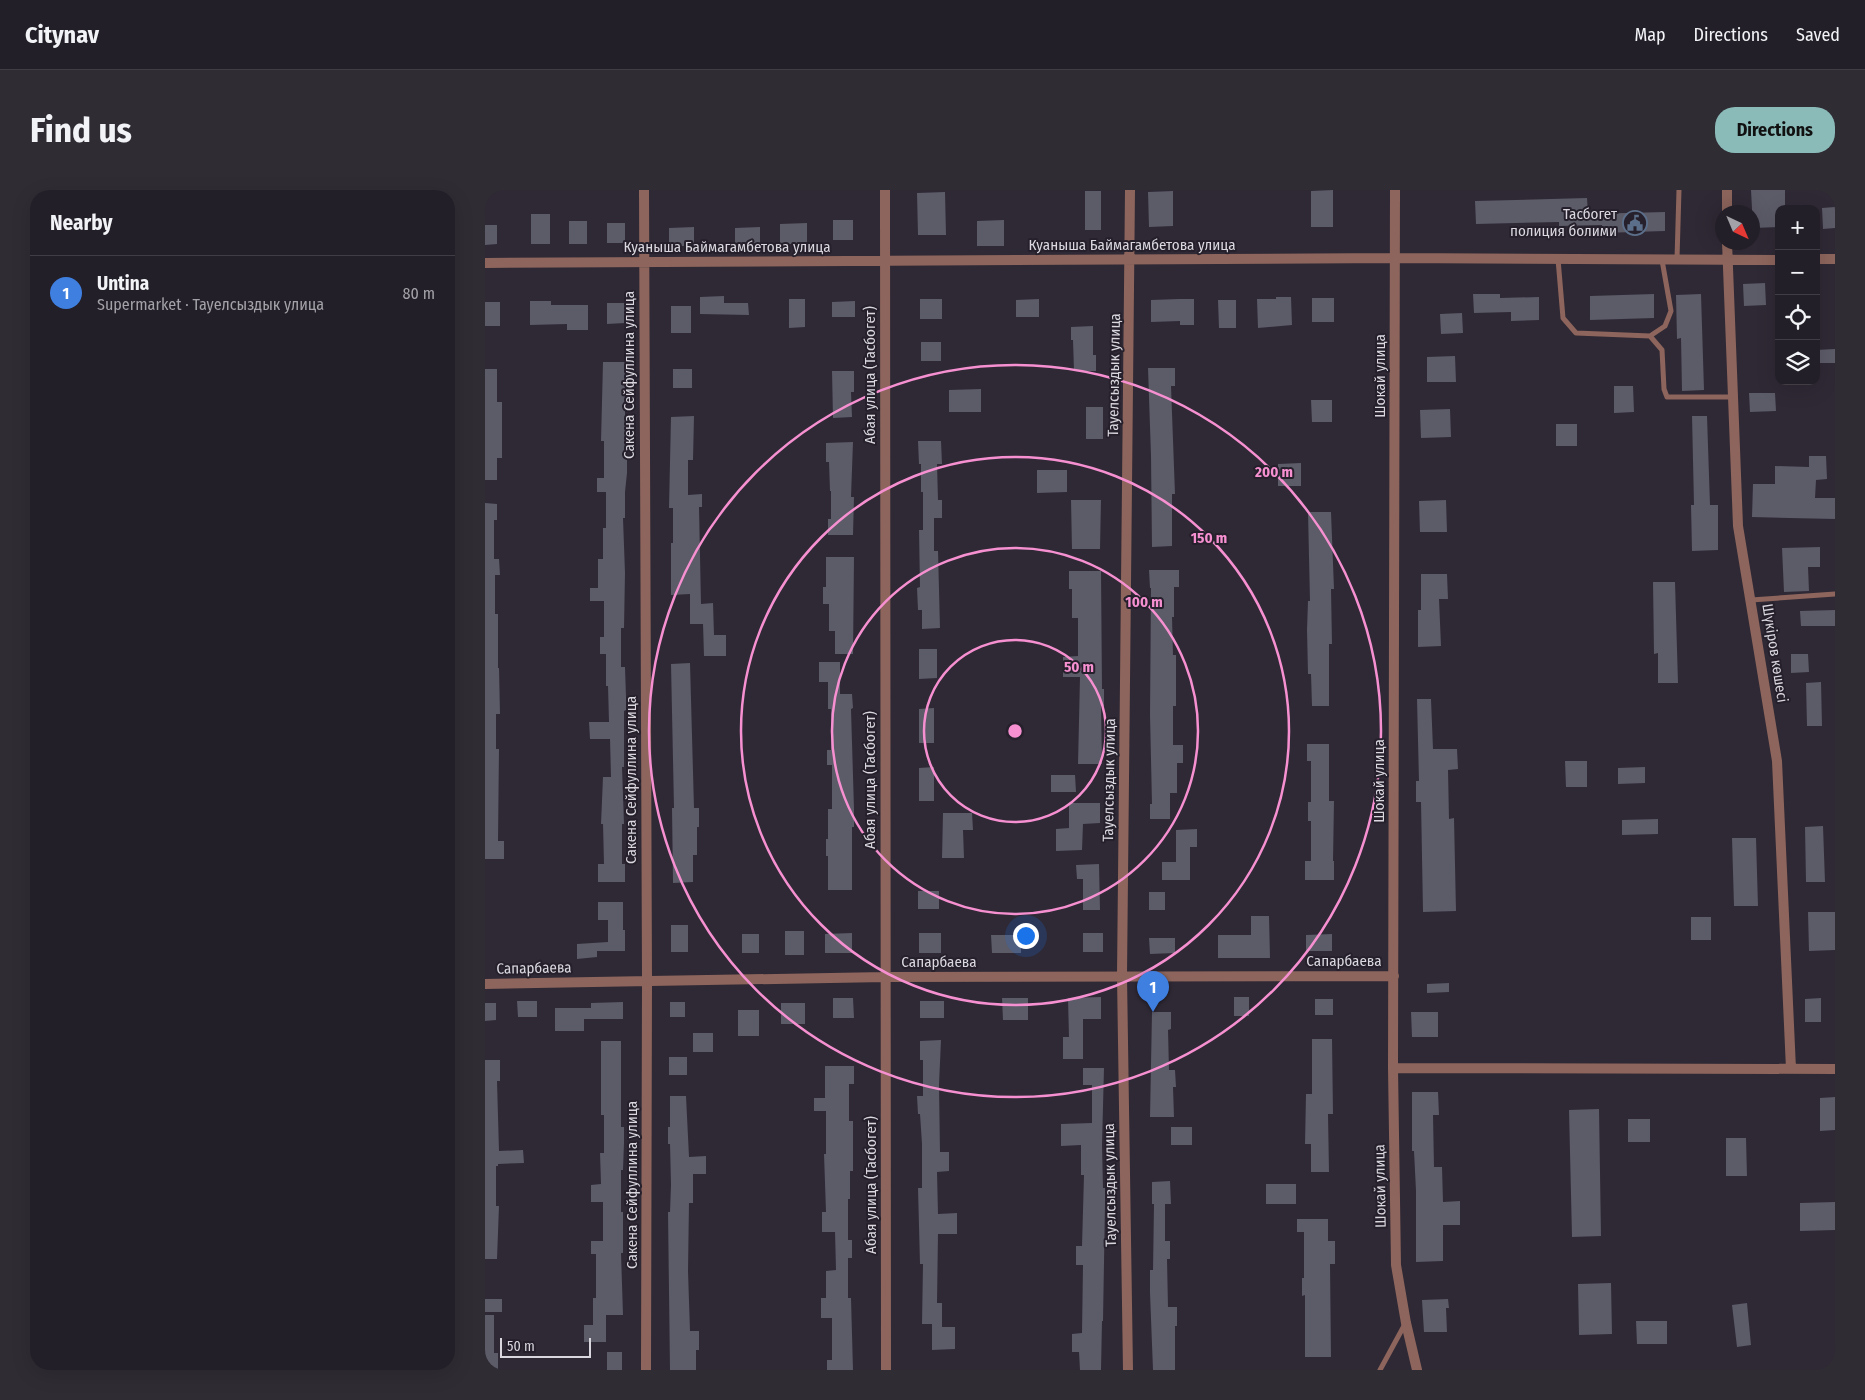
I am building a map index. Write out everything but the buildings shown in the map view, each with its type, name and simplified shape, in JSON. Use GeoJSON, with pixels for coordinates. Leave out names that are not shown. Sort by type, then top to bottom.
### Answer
{"type":"FeatureCollection","features":[{"type":"Feature","properties":{"kind":"street","name":"Сакена Сейфуллина улица"},"geometry":{"type":"LineString","coordinates":[[644,190],[647,981],[646,1370]]}},
{"type":"Feature","properties":{"kind":"street","name":"Абая улица (Тасбогет)"},"geometry":{"type":"LineString","coordinates":[[885,190],[886,1370]]}},
{"type":"Feature","properties":{"kind":"street","name":"Тауелсыздык улица"},"geometry":{"type":"LineString","coordinates":[[1128,1370],[1122,976],[1130,190]]}},
{"type":"Feature","properties":{"kind":"street","name":"Шокай улица"},"geometry":{"type":"LineString","coordinates":[[1395,190],[1393,1068],[1396,1265],[1406,1323],[1417,1370]]}},
{"type":"Feature","properties":{"kind":"street"},"geometry":{"type":"LineString","coordinates":[[1727,190],[1727,205]]}},
{"type":"Feature","properties":{"kind":"street","name":"Шүкіров көшесі"},"geometry":{"type":"LineString","coordinates":[[1727,250],[1739,526],[1777,761],[1791,1069]]}},
{"type":"Feature","properties":{"kind":"street","name":"Куаныша Баймагамбетова улица"},"geometry":{"type":"LineString","coordinates":[[485,263],[1395,258],[1775,260]]}},
{"type":"Feature","properties":{"kind":"street"},"geometry":{"type":"LineString","coordinates":[[1820,259],[1835,259]]}},
{"type":"Feature","properties":{"kind":"street","name":"Сапарбаева"},"geometry":{"type":"LineString","coordinates":[[485,984],[885,978],[1394,976]]}},
{"type":"Feature","properties":{"kind":"street"},"geometry":{"type":"LineString","coordinates":[[1393,1068],[1835,1069]]}},
{"type":"Feature","properties":{"kind":"lane"},"geometry":{"type":"LineString","coordinates":[[1677,260],[1679,190]]}},
{"type":"Feature","properties":{"kind":"lane"},"geometry":{"type":"LineString","coordinates":[[1558,259],[1563,318],[1576,334],[1650,336],[1665,326],[1671,311],[1662,260]]}},
{"type":"Feature","properties":{"kind":"lane"},"geometry":{"type":"LineString","coordinates":[[1650,336],[1662,350],[1663,389],[1667,397],[1733,397]]}},
{"type":"Feature","properties":{"kind":"lane"},"geometry":{"type":"LineString","coordinates":[[1751,600],[1835,594]]}},
{"type":"Feature","properties":{"kind":"lane"},"geometry":{"type":"LineString","coordinates":[[1380,1370],[1406,1323]]}},
{"type":"Feature","properties":{"kind":"place","name":"Тасбогет полиция болими"},"geometry":{"type":"Point","coordinates":[1635,223]}},
{"type":"Feature","properties":{"kind":"place","name":"Untina"},"geometry":{"type":"Point","coordinates":[1153,1012]}}]}
